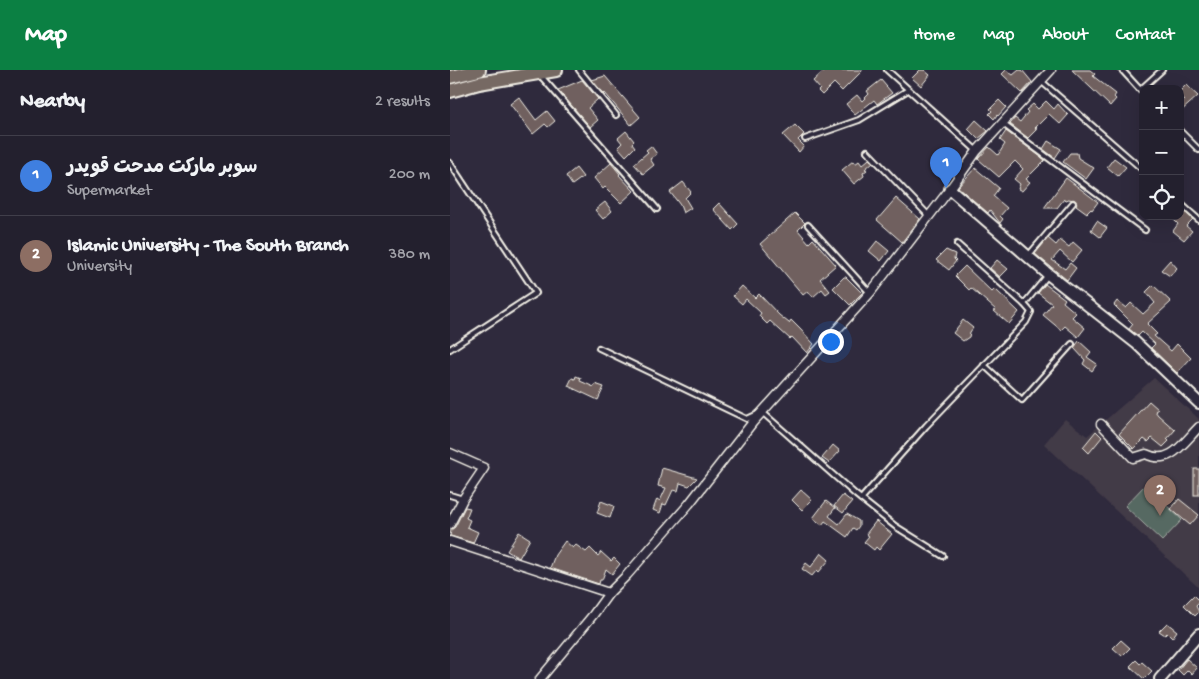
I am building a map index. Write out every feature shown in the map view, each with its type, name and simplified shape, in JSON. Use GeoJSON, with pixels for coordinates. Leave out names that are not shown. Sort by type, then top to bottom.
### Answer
{"type":"FeatureCollection","features":[{"type":"Feature","properties":{"kind":"highway"},"geometry":{"type":"LineString","coordinates":[[450,77],[464,71],[478,70]]}},
{"type":"Feature","properties":{"kind":"highway"},"geometry":{"type":"LineString","coordinates":[[450,91],[479,83],[556,70]]}},
{"type":"Feature","properties":{"kind":"street"},"geometry":{"type":"LineString","coordinates":[[540,679],[594,615],[609,593],[689,504],[762,412],[800,373],[870,293],[977,152],[1052,70]]}},
{"type":"Feature","properties":{"kind":"street"},"geometry":{"type":"LineString","coordinates":[[950,189],[1048,274],[1136,343],[1199,402]]}},
{"type":"Feature","properties":{"kind":"street"},"geometry":{"type":"LineString","coordinates":[[1101,424],[1133,458],[1146,454],[1156,459],[1170,456],[1199,428]]}},
{"type":"Feature","properties":{"kind":"street"},"geometry":{"type":"LineString","coordinates":[[450,454],[484,468],[450,524]]}},
{"type":"Feature","properties":{"kind":"street"},"geometry":{"type":"LineString","coordinates":[[450,541],[609,593]]}},
{"type":"Feature","properties":{"kind":"street"},"geometry":{"type":"LineString","coordinates":[[1160,679],[1199,634]]}},
{"type":"Feature","properties":{"kind":"lane"},"geometry":{"type":"LineString","coordinates":[[579,70],[616,115]]}},
{"type":"Feature","properties":{"kind":"lane"},"geometry":{"type":"LineString","coordinates":[[887,70],[977,152]]}},
{"type":"Feature","properties":{"kind":"lane"},"geometry":{"type":"LineString","coordinates":[[1122,70],[1139,90]]}},
{"type":"Feature","properties":{"kind":"lane"},"geometry":{"type":"LineString","coordinates":[[1148,85],[1162,70]]}},
{"type":"Feature","properties":{"kind":"lane"},"geometry":{"type":"LineString","coordinates":[[538,74],[657,209]]}},
{"type":"Feature","properties":{"kind":"lane"},"geometry":{"type":"LineString","coordinates":[[1042,81],[1139,166]]}},
{"type":"Feature","properties":{"kind":"lane"},"geometry":{"type":"LineString","coordinates":[[805,139],[859,120],[908,90]]}},
{"type":"Feature","properties":{"kind":"lane"},"geometry":{"type":"LineString","coordinates":[[1003,124],[1145,230]]}},
{"type":"Feature","properties":{"kind":"lane"},"geometry":{"type":"LineString","coordinates":[[1184,135],[1199,150]]}},
{"type":"Feature","properties":{"kind":"lane"},"geometry":{"type":"LineString","coordinates":[[867,151],[929,216]]}},
{"type":"Feature","properties":{"kind":"lane"},"geometry":{"type":"LineString","coordinates":[[450,164],[536,293],[450,349]]}},
{"type":"Feature","properties":{"kind":"lane"},"geometry":{"type":"LineString","coordinates":[[1028,256],[1073,203]]}},
{"type":"Feature","properties":{"kind":"lane"},"geometry":{"type":"LineString","coordinates":[[1184,207],[1199,220]]}},
{"type":"Feature","properties":{"kind":"lane"},"geometry":{"type":"LineString","coordinates":[[808,225],[870,293]]}},
{"type":"Feature","properties":{"kind":"lane"},"geometry":{"type":"LineString","coordinates":[[861,499],[926,426],[1026,322],[1031,312],[957,244]]}},
{"type":"Feature","properties":{"kind":"lane"},"geometry":{"type":"LineString","coordinates":[[1024,304],[1048,274]]}},
{"type":"Feature","properties":{"kind":"lane"},"geometry":{"type":"LineString","coordinates":[[984,365],[1022,400],[1072,344]]}},
{"type":"Feature","properties":{"kind":"lane"},"geometry":{"type":"LineString","coordinates":[[599,348],[747,419],[762,412],[861,499],[895,526],[943,556]]}},
{"type":"Feature","properties":{"kind":"lane"},"geometry":{"type":"LineString","coordinates":[[450,495],[463,500]]}},
{"type":"Feature","properties":{"kind":"shaded area"},"geometry":{"type":"Polygon","coordinates":[[[1154,378],[1199,419],[1199,588],[1044,444],[1065,419],[1087,436],[1154,378]]]}},
{"type":"Feature","properties":{"kind":"green space"},"geometry":{"type":"Polygon","coordinates":[[[1145,485],[1182,520],[1162,541],[1125,506],[1145,485]]]}},
{"type":"Feature","properties":{"kind":"building"},"geometry":{"type":"Polygon","coordinates":[[[825,70],[863,70],[842,91],[834,83],[822,95],[818,91],[820,89],[813,81],[825,70]]]}},
{"type":"Feature","properties":{"kind":"building"},"geometry":{"type":"Polygon","coordinates":[[[920,70],[924,70],[930,75],[921,86],[912,78],[920,70]]]}},
{"type":"Feature","properties":{"kind":"building"},"geometry":{"type":"Polygon","coordinates":[[[1006,70],[1013,75],[1022,70],[1032,82],[1022,93],[1002,74],[1006,70]]]}},
{"type":"Feature","properties":{"kind":"building"},"geometry":{"type":"Polygon","coordinates":[[[1072,70],[1090,70],[1095,74],[1093,76],[1116,94],[1114,97],[1116,99],[1110,106],[1072,70]]]}},
{"type":"Feature","properties":{"kind":"building"},"geometry":{"type":"Polygon","coordinates":[[[605,76],[640,117],[631,125],[592,80],[605,76]]]}},
{"type":"Feature","properties":{"kind":"building"},"geometry":{"type":"Polygon","coordinates":[[[582,80],[598,99],[588,108],[598,120],[590,127],[558,90],[582,80]]]}},
{"type":"Feature","properties":{"kind":"building"},"geometry":{"type":"Polygon","coordinates":[[[881,80],[892,93],[877,104],[874,100],[855,115],[846,104],[857,95],[862,101],[869,94],[867,91],[881,80]]]}},
{"type":"Feature","properties":{"kind":"building"},"geometry":{"type":"Polygon","coordinates":[[[1186,85],[1198,96],[1184,108],[1184,100],[1184,87],[1186,85]]]}},
{"type":"Feature","properties":{"kind":"building"},"geometry":{"type":"Polygon","coordinates":[[[519,97],[536,120],[547,111],[555,121],[548,127],[545,124],[533,134],[510,104],[519,97]]]}},
{"type":"Feature","properties":{"kind":"building"},"geometry":{"type":"Polygon","coordinates":[[[999,100],[1006,107],[994,119],[989,114],[992,111],[990,109],[999,100]]]}},
{"type":"Feature","properties":{"kind":"building"},"geometry":{"type":"Polygon","coordinates":[[[1046,101],[1054,109],[1058,104],[1068,115],[1060,124],[1049,114],[1028,138],[1010,124],[1015,118],[1020,122],[1028,112],[1026,110],[1033,104],[1038,109],[1046,101]]]}},
{"type":"Feature","properties":{"kind":"building"},"geometry":{"type":"Polygon","coordinates":[[[976,120],[988,131],[978,139],[968,129],[976,120]]]}},
{"type":"Feature","properties":{"kind":"building"},"geometry":{"type":"Polygon","coordinates":[[[795,125],[804,134],[798,140],[804,146],[799,152],[783,135],[795,125]]]}},
{"type":"Feature","properties":{"kind":"building"},"geometry":{"type":"Polygon","coordinates":[[[626,131],[634,141],[632,143],[635,147],[626,156],[618,147],[622,143],[618,138],[626,131]]]}},
{"type":"Feature","properties":{"kind":"building"},"geometry":{"type":"Polygon","coordinates":[[[1006,131],[1045,160],[1026,179],[1030,182],[1022,191],[1018,189],[1020,184],[1014,179],[1023,169],[1015,161],[999,177],[978,159],[989,147],[998,155],[1005,144],[1000,140],[1006,131]]]}},
{"type":"Feature","properties":{"kind":"building"},"geometry":{"type":"Polygon","coordinates":[[[1048,141],[1061,149],[1055,158],[1043,149],[1048,141]]]}},
{"type":"Feature","properties":{"kind":"building"},"geometry":{"type":"Polygon","coordinates":[[[651,146],[657,154],[650,159],[654,165],[643,174],[634,164],[648,152],[646,150],[651,146]]]}},
{"type":"Feature","properties":{"kind":"building"},"geometry":{"type":"Polygon","coordinates":[[[1070,153],[1077,153],[1078,158],[1094,168],[1086,179],[1063,162],[1070,153]]]}},
{"type":"Feature","properties":{"kind":"building"},"geometry":{"type":"Polygon","coordinates":[[[1114,158],[1126,167],[1118,176],[1107,167],[1114,158]]]}},
{"type":"Feature","properties":{"kind":"building"},"geometry":{"type":"Polygon","coordinates":[[[869,159],[873,162],[865,169],[867,170],[863,173],[864,176],[854,184],[842,170],[853,161],[855,164],[859,161],[862,165],[869,159]]]}},
{"type":"Feature","properties":{"kind":"building"},"geometry":{"type":"Polygon","coordinates":[[[611,163],[634,191],[621,203],[605,187],[603,189],[594,178],[611,163]]]}},
{"type":"Feature","properties":{"kind":"building"},"geometry":{"type":"Polygon","coordinates":[[[576,168],[583,177],[572,185],[566,176],[576,168]]]}},
{"type":"Feature","properties":{"kind":"building"},"geometry":{"type":"Polygon","coordinates":[[[975,168],[999,188],[993,196],[1007,208],[1000,216],[1003,219],[1000,223],[990,210],[988,213],[958,187],[975,168]]]}},
{"type":"Feature","properties":{"kind":"building"},"geometry":{"type":"Polygon","coordinates":[[[1066,178],[1098,202],[1092,210],[1087,213],[1076,205],[1075,200],[1068,199],[1064,199],[1057,208],[1044,208],[1066,178]]]}},
{"type":"Feature","properties":{"kind":"building"},"geometry":{"type":"Polygon","coordinates":[[[683,182],[691,192],[685,198],[691,208],[683,213],[680,205],[670,192],[683,182]]]}},
{"type":"Feature","properties":{"kind":"building"},"geometry":{"type":"Polygon","coordinates":[[[896,198],[920,219],[902,242],[877,220],[896,198]]]}},
{"type":"Feature","properties":{"kind":"building"},"geometry":{"type":"Polygon","coordinates":[[[605,202],[612,211],[603,219],[595,210],[605,202]]]}},
{"type":"Feature","properties":{"kind":"building"},"geometry":{"type":"Polygon","coordinates":[[[719,203],[738,224],[732,230],[713,209],[719,203]]]}},
{"type":"Feature","properties":{"kind":"building"},"geometry":{"type":"Polygon","coordinates":[[[1184,211],[1193,219],[1186,226],[1192,231],[1184,240],[1173,231],[1178,224],[1174,220],[1184,220],[1184,211]]]}},
{"type":"Feature","properties":{"kind":"building"},"geometry":{"type":"Polygon","coordinates":[[[795,213],[805,223],[798,230],[809,243],[813,239],[836,265],[820,279],[830,291],[826,294],[822,289],[813,297],[808,291],[803,295],[760,244],[795,213]]]}},
{"type":"Feature","properties":{"kind":"building"},"geometry":{"type":"Polygon","coordinates":[[[1097,221],[1107,228],[1100,237],[1091,230],[1097,221]]]}},
{"type":"Feature","properties":{"kind":"building"},"geometry":{"type":"Polygon","coordinates":[[[1048,238],[1056,245],[1060,240],[1069,247],[1073,242],[1082,250],[1072,262],[1060,251],[1052,260],[1065,269],[1070,263],[1076,268],[1067,280],[1035,254],[1048,238]]]}},
{"type":"Feature","properties":{"kind":"building"},"geometry":{"type":"Polygon","coordinates":[[[877,241],[889,251],[881,261],[869,251],[877,241]]]}},
{"type":"Feature","properties":{"kind":"building"},"geometry":{"type":"Polygon","coordinates":[[[946,250],[955,254],[954,259],[956,261],[949,270],[936,260],[946,250]]]}},
{"type":"Feature","properties":{"kind":"building"},"geometry":{"type":"Polygon","coordinates":[[[997,260],[1008,269],[1000,277],[990,268],[997,260]]]}},
{"type":"Feature","properties":{"kind":"building"},"geometry":{"type":"Polygon","coordinates":[[[1170,260],[1177,268],[1170,276],[1161,270],[1170,260]]]}},
{"type":"Feature","properties":{"kind":"building"},"geometry":{"type":"Polygon","coordinates":[[[965,266],[992,292],[995,289],[1019,312],[1009,324],[994,311],[996,310],[971,288],[969,290],[955,276],[965,266]]]}},
{"type":"Feature","properties":{"kind":"building"},"geometry":{"type":"Polygon","coordinates":[[[844,277],[862,293],[850,305],[833,288],[844,277]]]}},
{"type":"Feature","properties":{"kind":"building"},"geometry":{"type":"Polygon","coordinates":[[[1045,284],[1065,299],[1063,302],[1076,313],[1072,317],[1085,328],[1078,337],[1065,326],[1061,330],[1043,315],[1052,304],[1038,293],[1045,284]]]}},
{"type":"Feature","properties":{"kind":"building"},"geometry":{"type":"Polygon","coordinates":[[[1153,285],[1171,302],[1147,324],[1157,334],[1154,336],[1171,351],[1177,344],[1191,358],[1177,373],[1151,348],[1155,344],[1142,332],[1138,336],[1129,329],[1133,324],[1114,305],[1117,301],[1126,308],[1131,303],[1143,314],[1155,303],[1146,292],[1153,285]]]}},
{"type":"Feature","properties":{"kind":"building"},"geometry":{"type":"Polygon","coordinates":[[[742,286],[755,298],[759,294],[779,315],[789,323],[791,320],[800,329],[814,344],[807,353],[792,337],[790,339],[770,321],[767,324],[759,316],[761,313],[746,299],[742,304],[733,296],[742,286]]]}},
{"type":"Feature","properties":{"kind":"building"},"geometry":{"type":"Polygon","coordinates":[[[963,320],[973,328],[969,337],[963,341],[953,333],[963,320]]]}},
{"type":"Feature","properties":{"kind":"building"},"geometry":{"type":"Polygon","coordinates":[[[1079,341],[1091,352],[1087,357],[1097,364],[1092,371],[1083,364],[1085,360],[1074,348],[1079,341]]]}},
{"type":"Feature","properties":{"kind":"building"},"geometry":{"type":"Polygon","coordinates":[[[576,376],[581,378],[580,381],[594,387],[595,384],[604,387],[598,400],[568,386],[572,378],[575,379],[576,376]]]}},
{"type":"Feature","properties":{"kind":"building"},"geometry":{"type":"Polygon","coordinates":[[[1149,401],[1158,409],[1155,411],[1158,415],[1175,430],[1163,447],[1152,438],[1148,442],[1144,439],[1134,449],[1119,434],[1149,401]]]}},
{"type":"Feature","properties":{"kind":"building"},"geometry":{"type":"Polygon","coordinates":[[[1096,431],[1102,437],[1089,453],[1083,447],[1096,431]]]}},
{"type":"Feature","properties":{"kind":"building"},"geometry":{"type":"Polygon","coordinates":[[[833,445],[840,451],[829,463],[822,458],[833,445]]]}},
{"type":"Feature","properties":{"kind":"building"},"geometry":{"type":"Polygon","coordinates":[[[662,468],[697,478],[689,486],[680,483],[678,491],[673,490],[666,505],[663,504],[660,513],[653,510],[657,499],[660,501],[666,488],[658,486],[662,468]]]}},
{"type":"Feature","properties":{"kind":"building"},"geometry":{"type":"Polygon","coordinates":[[[1194,469],[1199,469],[1199,495],[1194,495],[1194,469]]]}},
{"type":"Feature","properties":{"kind":"building"},"geometry":{"type":"Polygon","coordinates":[[[801,490],[812,500],[802,510],[792,500],[801,490]]]}},
{"type":"Feature","properties":{"kind":"building"},"geometry":{"type":"Polygon","coordinates":[[[843,495],[852,502],[843,513],[834,506],[843,495]]]}},
{"type":"Feature","properties":{"kind":"building"},"geometry":{"type":"Polygon","coordinates":[[[1179,499],[1199,515],[1190,525],[1171,509],[1179,499]]]}},
{"type":"Feature","properties":{"kind":"building"},"geometry":{"type":"Polygon","coordinates":[[[601,501],[614,506],[610,518],[597,513],[601,501]]]}},
{"type":"Feature","properties":{"kind":"building"},"geometry":{"type":"Polygon","coordinates":[[[826,501],[835,508],[829,516],[839,524],[847,514],[859,521],[859,526],[856,530],[853,528],[847,537],[825,521],[822,525],[813,518],[826,501]]]}},
{"type":"Feature","properties":{"kind":"building"},"geometry":{"type":"Polygon","coordinates":[[[465,507],[470,508],[466,518],[470,520],[467,527],[478,532],[473,543],[450,536],[451,530],[455,527],[465,507]]]}},
{"type":"Feature","properties":{"kind":"building"},"geometry":{"type":"Polygon","coordinates":[[[876,521],[892,534],[879,550],[876,547],[874,550],[864,542],[869,536],[866,534],[876,521]]]}},
{"type":"Feature","properties":{"kind":"building"},"geometry":{"type":"Polygon","coordinates":[[[519,532],[530,539],[519,558],[507,551],[519,532]]]}},
{"type":"Feature","properties":{"kind":"building"},"geometry":{"type":"Polygon","coordinates":[[[565,541],[573,548],[576,545],[586,552],[590,548],[598,556],[601,552],[611,561],[614,558],[620,564],[612,574],[606,569],[599,584],[550,568],[555,555],[565,541]]]}},
{"type":"Feature","properties":{"kind":"building"},"geometry":{"type":"Polygon","coordinates":[[[821,553],[829,560],[819,572],[817,570],[812,576],[802,569],[806,563],[811,567],[821,553]]]}},
{"type":"Feature","properties":{"kind":"building"},"geometry":{"type":"Polygon","coordinates":[[[1194,595],[1199,600],[1196,606],[1199,612],[1195,616],[1184,605],[1194,595]]]}},
{"type":"Feature","properties":{"kind":"building"},"geometry":{"type":"Polygon","coordinates":[[[1167,623],[1177,631],[1172,638],[1167,633],[1165,635],[1159,631],[1167,623]]]}},
{"type":"Feature","properties":{"kind":"building"},"geometry":{"type":"Polygon","coordinates":[[[1121,640],[1130,648],[1122,656],[1113,648],[1121,640]]]}},
{"type":"Feature","properties":{"kind":"building"},"geometry":{"type":"Polygon","coordinates":[[[1187,659],[1197,668],[1192,674],[1188,670],[1183,675],[1178,670],[1187,659]]]}},
{"type":"Feature","properties":{"kind":"building"},"geometry":{"type":"Polygon","coordinates":[[[1136,660],[1140,664],[1142,662],[1152,671],[1144,679],[1130,666],[1136,660]]]}},
{"type":"Feature","properties":{"kind":"place","name":"سوبر ماركت مدحت قويدر"},"geometry":{"type":"Point","coordinates":[946,188]}},
{"type":"Feature","properties":{"kind":"place","name":"Islamic University - The South Branch"},"geometry":{"type":"Point","coordinates":[1160,516]}}]}
